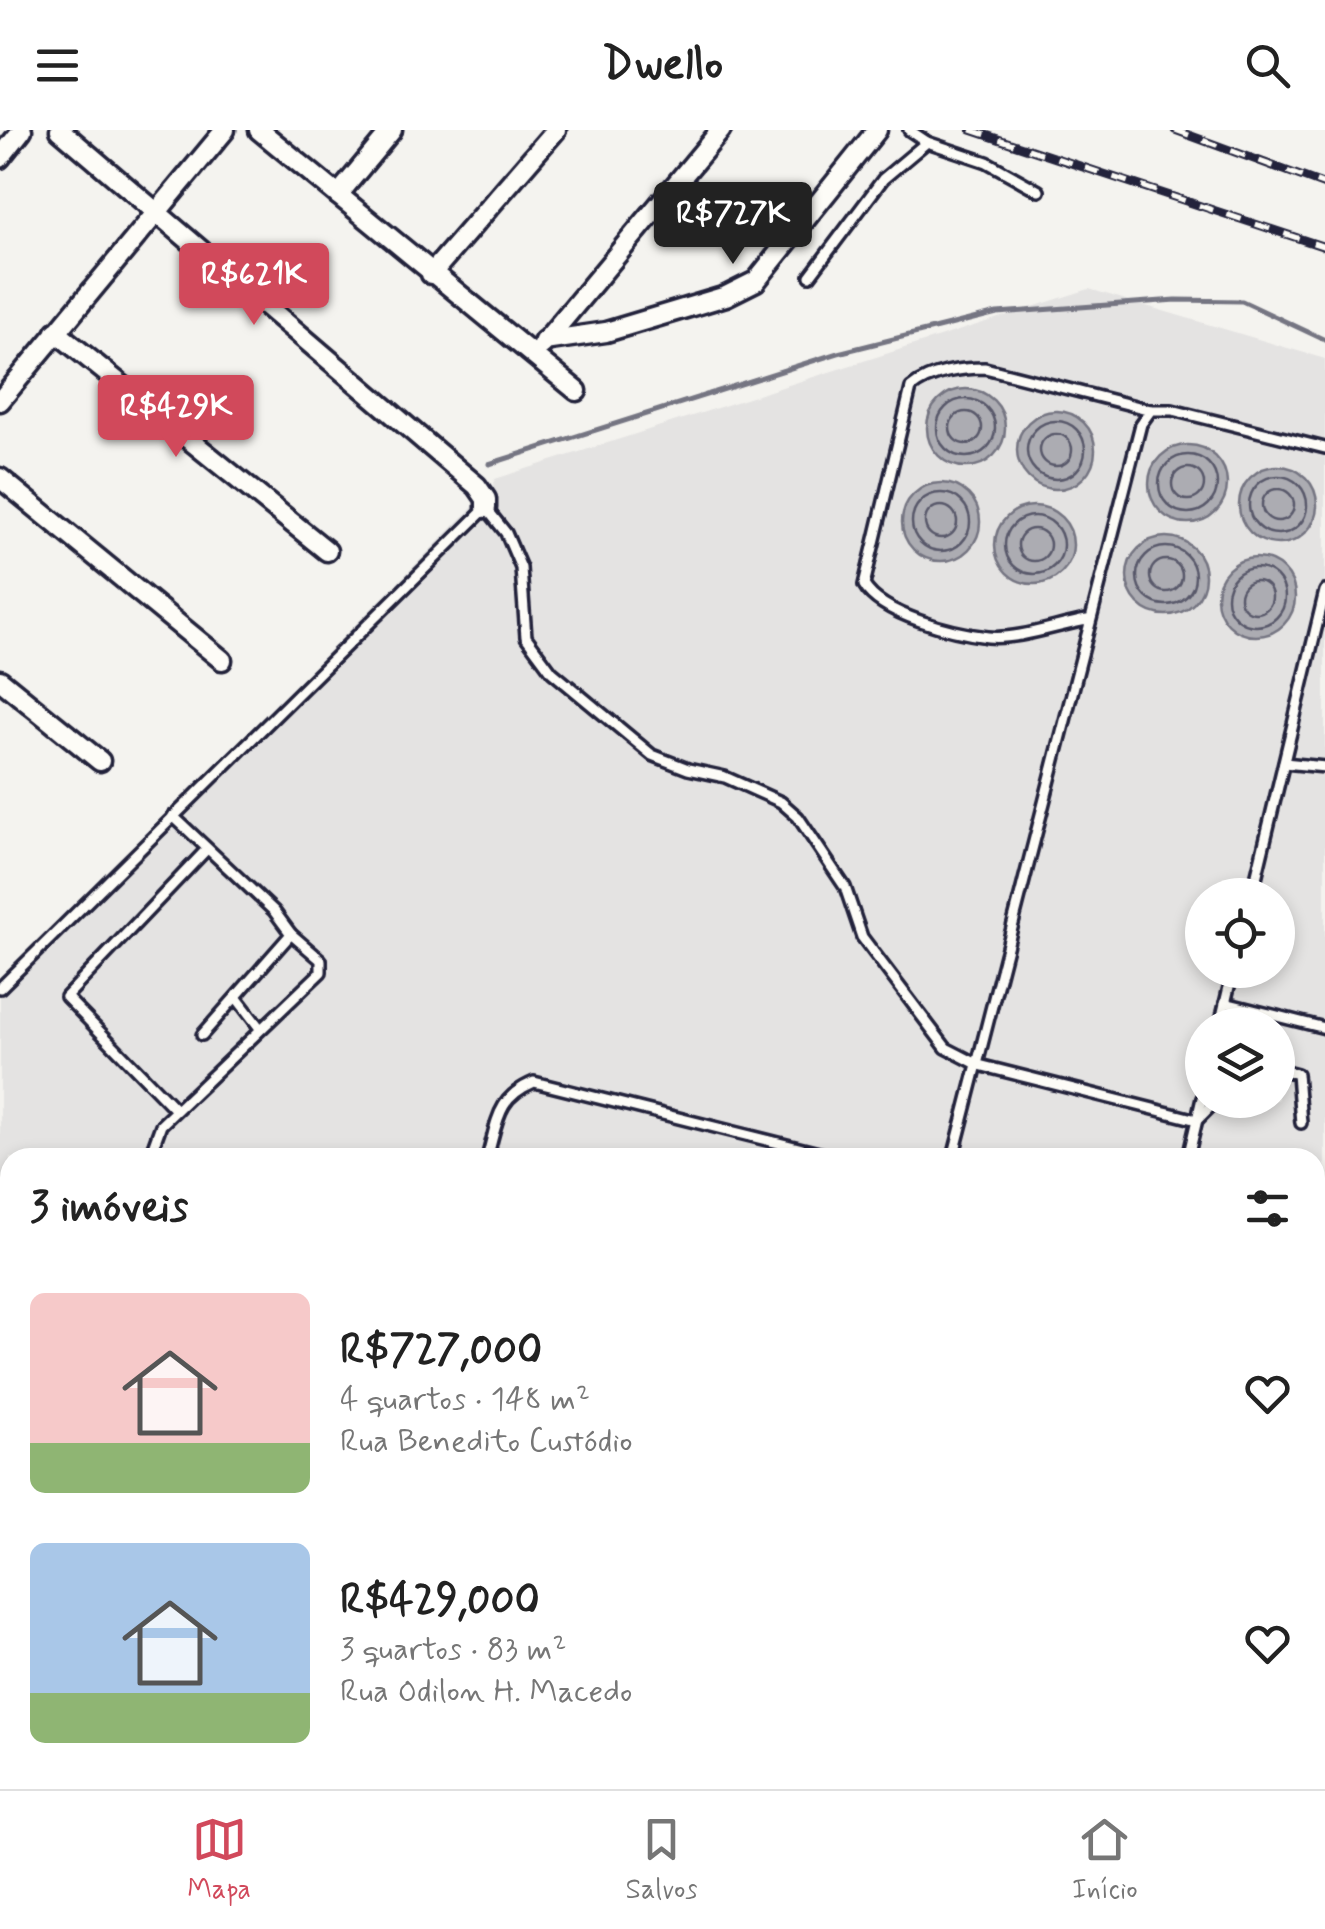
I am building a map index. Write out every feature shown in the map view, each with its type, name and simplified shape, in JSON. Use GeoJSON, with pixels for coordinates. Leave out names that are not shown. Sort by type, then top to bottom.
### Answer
{"type":"FeatureCollection","features":[{"type":"Feature","properties":{"kind":"street"},"geometry":{"type":"LineString","coordinates":[[0,158],[22,130]]}},
{"type":"Feature","properties":{"kind":"street"},"geometry":{"type":"LineString","coordinates":[[60,130],[476,486],[486,499],[486,508]]}},
{"type":"Feature","properties":{"kind":"street"},"geometry":{"type":"LineString","coordinates":[[0,401],[225,130]]}},
{"type":"Feature","properties":{"kind":"street"},"geometry":{"type":"LineString","coordinates":[[259,130],[431,274],[539,349],[578,391]]}},
{"type":"Feature","properties":{"kind":"street"},"geometry":{"type":"LineString","coordinates":[[338,195],[392,130]]}},
{"type":"Feature","properties":{"kind":"street"},"geometry":{"type":"LineString","coordinates":[[431,274],[556,130]]}},
{"type":"Feature","properties":{"kind":"street"},"geometry":{"type":"LineString","coordinates":[[539,349],[721,130]]}},
{"type":"Feature","properties":{"kind":"street"},"geometry":{"type":"LineString","coordinates":[[539,349],[726,296],[756,281],[878,130]]}},
{"type":"Feature","properties":{"kind":"street"},"geometry":{"type":"LineString","coordinates":[[56,332],[327,551]]}},
{"type":"Feature","properties":{"kind":"street"},"geometry":{"type":"LineString","coordinates":[[0,478],[222,660]]}},
{"type":"Feature","properties":{"kind":"street"},"geometry":{"type":"LineString","coordinates":[[0,680],[100,761]]}},
{"type":"Feature","properties":{"kind":"lane"},"geometry":{"type":"LineString","coordinates":[[909,130],[927,142],[987,162],[1038,191]]}},
{"type":"Feature","properties":{"kind":"lane"},"geometry":{"type":"LineString","coordinates":[[810,276],[883,179],[927,142]]}},
{"type":"Feature","properties":{"kind":"lane"},"geometry":{"type":"LineString","coordinates":[[1088,620],[990,637],[888,610],[872,600],[864,585],[911,388],[920,381],[965,368],[985,368],[1325,448]]}},
{"type":"Feature","properties":{"kind":"lane"},"geometry":{"type":"LineString","coordinates":[[956,1148],[1132,451],[1151,410]]}},
{"type":"Feature","properties":{"kind":"lane"},"geometry":{"type":"LineString","coordinates":[[0,988],[486,508],[506,533],[521,568],[526,637],[552,672],[652,755],[725,777],[781,802],[798,817],[844,887],[862,937],[946,1048],[978,1065],[1197,1120],[1190,1148]]}},
{"type":"Feature","properties":{"kind":"lane"},"geometry":{"type":"LineString","coordinates":[[1256,878],[1325,591]]}},
{"type":"Feature","properties":{"kind":"lane"},"geometry":{"type":"LineString","coordinates":[[1284,763],[1325,767]]}},
{"type":"Feature","properties":{"kind":"lane"},"geometry":{"type":"LineString","coordinates":[[153,1148],[161,1125],[258,1028],[321,972],[321,960],[172,816]]}},
{"type":"Feature","properties":{"kind":"lane"},"geometry":{"type":"LineString","coordinates":[[176,1110],[66,997],[207,849]]}},
{"type":"Feature","properties":{"kind":"lane"},"geometry":{"type":"LineString","coordinates":[[202,1035],[292,934]]}},
{"type":"Feature","properties":{"kind":"lane"},"geometry":{"type":"LineString","coordinates":[[1224,1008],[1229,988]]}},
{"type":"Feature","properties":{"kind":"lane"},"geometry":{"type":"LineString","coordinates":[[236,998],[258,1028]]}},
{"type":"Feature","properties":{"kind":"lane"},"geometry":{"type":"LineString","coordinates":[[1225,1003],[1325,1028]]}},
{"type":"Feature","properties":{"kind":"lane"},"geometry":{"type":"LineString","coordinates":[[1295,1073],[1301,1123]]}},
{"type":"Feature","properties":{"kind":"lane"},"geometry":{"type":"LineString","coordinates":[[490,1148],[502,1104],[511,1092],[534,1082],[798,1148]]}},
{"type":"Feature","properties":{"kind":"shaded area"},"geometry":{"type":"Polygon","coordinates":[[[1089,289],[1325,359],[1325,1148],[0,1148],[0,980],[492,488],[495,479],[1089,289]]]}},
{"type":"Feature","properties":{"kind":"water"},"geometry":{"type":"Polygon","coordinates":[[[966,389],[981,392],[993,401],[1002,413],[1002,443],[993,455],[981,464],[966,467],[951,464],[939,455],[930,443],[927,428],[930,413],[939,401],[951,392],[966,389]]]}},
{"type":"Feature","properties":{"kind":"water"},"geometry":{"type":"Polygon","coordinates":[[[1056,411],[1071,414],[1083,423],[1092,435],[1092,465],[1083,477],[1071,486],[1056,489],[1041,486],[1029,477],[1020,465],[1017,450],[1020,435],[1029,423],[1041,414],[1056,411]]]}},
{"type":"Feature","properties":{"kind":"water"},"geometry":{"type":"Polygon","coordinates":[[[1188,445],[1203,448],[1215,457],[1224,469],[1224,499],[1215,511],[1203,520],[1188,523],[1173,520],[1161,511],[1152,499],[1149,484],[1152,469],[1161,457],[1173,448],[1188,445]]]}},
{"type":"Feature","properties":{"kind":"water"},"geometry":{"type":"Polygon","coordinates":[[[1278,466],[1293,469],[1305,478],[1314,490],[1314,520],[1305,532],[1293,541],[1278,544],[1263,541],[1251,532],[1242,520],[1239,505],[1242,490],[1251,478],[1263,469],[1278,466]]]}},
{"type":"Feature","properties":{"kind":"water"},"geometry":{"type":"Polygon","coordinates":[[[941,483],[956,486],[968,495],[977,507],[977,537],[968,549],[956,558],[941,561],[926,558],[914,549],[905,537],[902,522],[905,507],[914,495],[926,486],[941,483]]]}},
{"type":"Feature","properties":{"kind":"water"},"geometry":{"type":"Polygon","coordinates":[[[1034,506],[1049,509],[1061,518],[1070,530],[1070,560],[1061,572],[1049,581],[1034,584],[1019,581],[1007,572],[998,560],[995,545],[998,530],[1007,518],[1019,509],[1034,506]]]}},
{"type":"Feature","properties":{"kind":"water"},"geometry":{"type":"Polygon","coordinates":[[[1166,537],[1181,540],[1193,549],[1202,561],[1202,591],[1193,603],[1181,612],[1166,615],[1151,612],[1139,603],[1130,591],[1127,576],[1130,561],[1139,549],[1151,540],[1166,537]]]}},
{"type":"Feature","properties":{"kind":"water"},"geometry":{"type":"Polygon","coordinates":[[[1256,558],[1271,561],[1283,570],[1292,582],[1292,612],[1283,624],[1271,633],[1256,636],[1241,633],[1229,624],[1220,612],[1217,597],[1220,582],[1229,570],[1241,561],[1256,558]]]}},
{"type":"Feature","properties":{"kind":"waterway"},"geometry":{"type":"LineString","coordinates":[[489,464],[838,353],[997,313],[1176,300],[1242,301],[1325,340]]}},
{"type":"Feature","properties":{"kind":"railway"},"geometry":{"type":"LineString","coordinates":[[971,130],[1325,247]]}},
{"type":"Feature","properties":{"kind":"railway"},"geometry":{"type":"LineString","coordinates":[[1175,130],[1325,185]]}}]}
